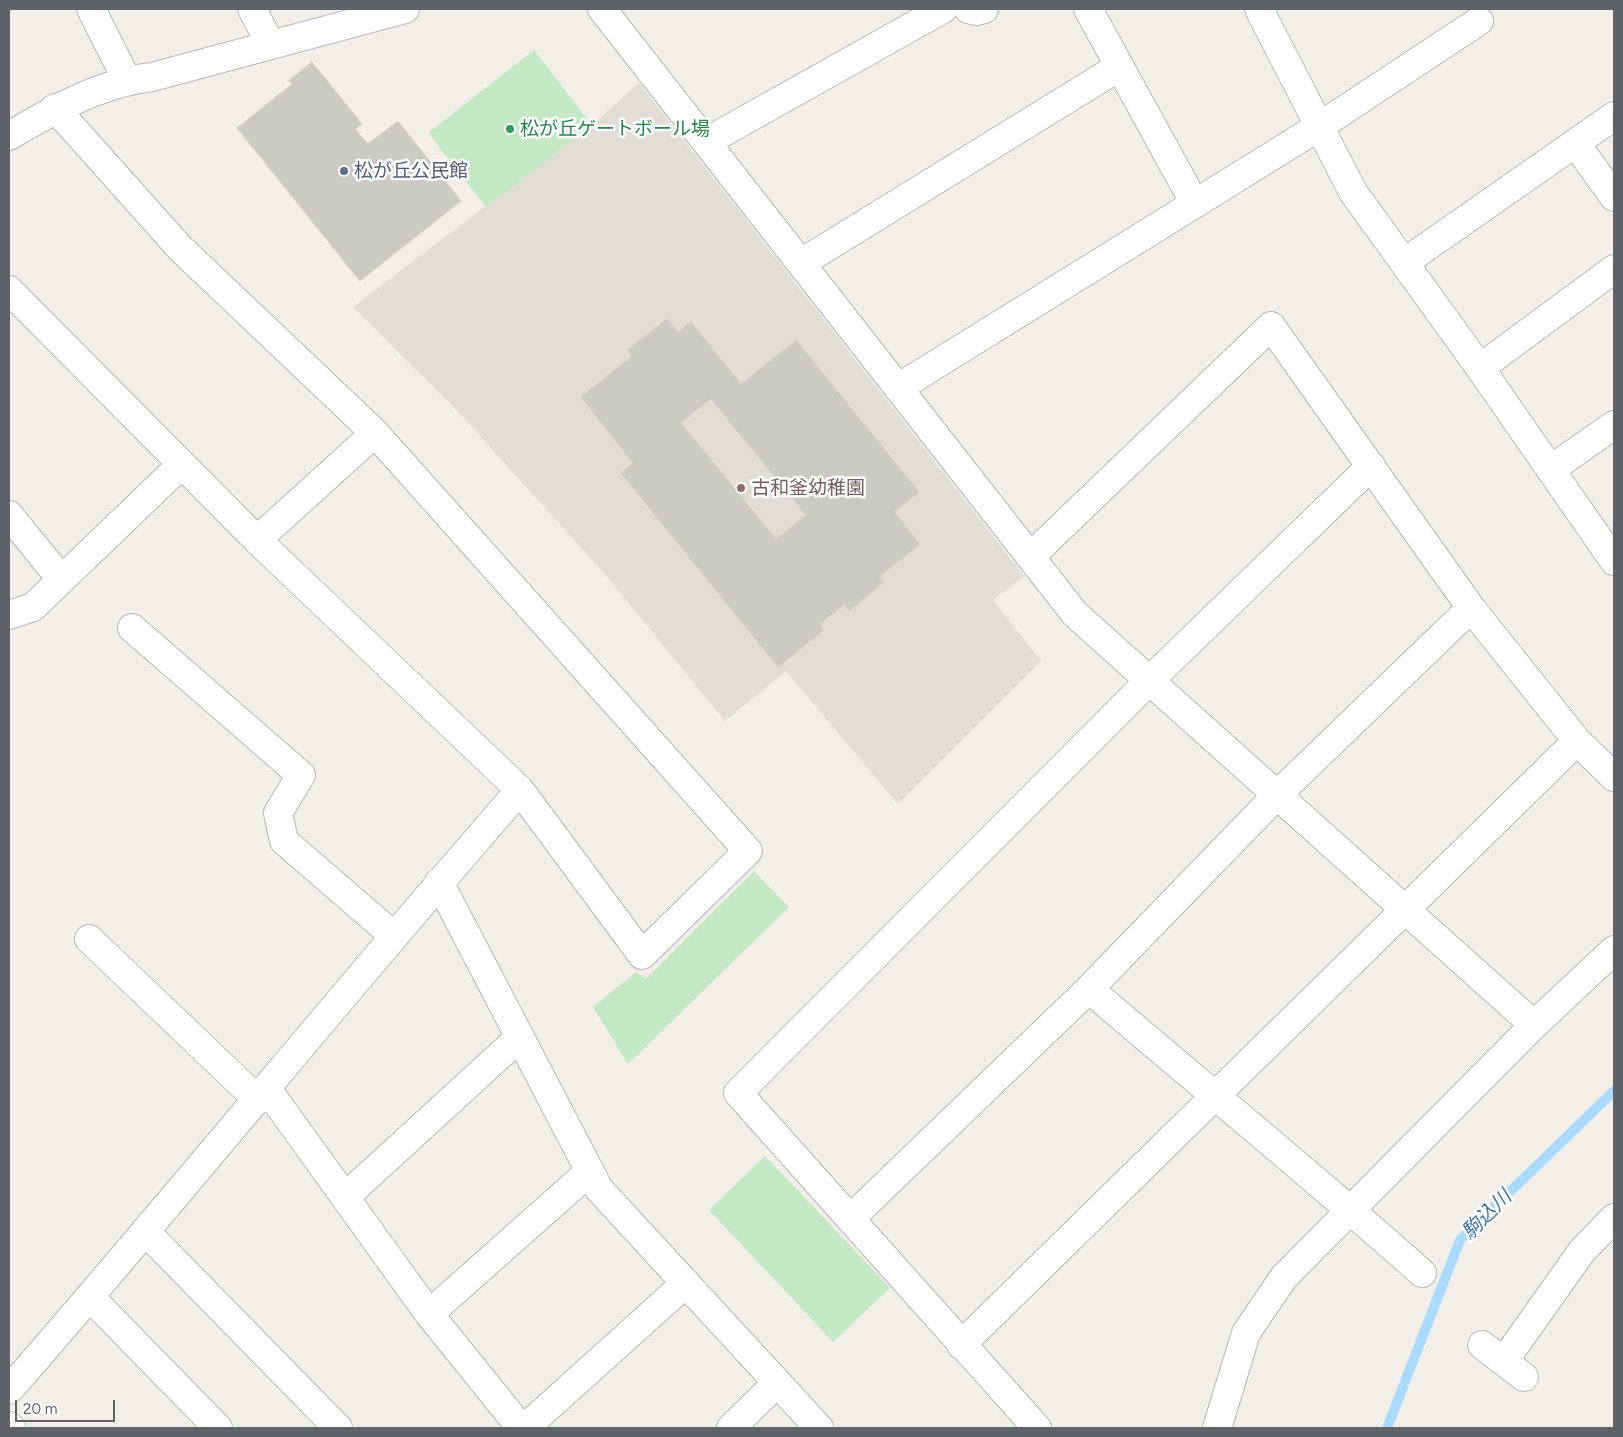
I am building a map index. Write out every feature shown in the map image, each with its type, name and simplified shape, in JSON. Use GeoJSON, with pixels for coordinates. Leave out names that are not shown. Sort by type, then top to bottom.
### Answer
{"type":"FeatureCollection","features":[{"type":"Feature","properties":{"kind":"street"},"geometry":{"type":"LineString","coordinates":[[91,9],[127,80]]}},
{"type":"Feature","properties":{"kind":"street"},"geometry":{"type":"LineString","coordinates":[[252,9],[271,45]]}},
{"type":"Feature","properties":{"kind":"street"},"geometry":{"type":"LineString","coordinates":[[9,136],[56,108],[127,80],[152,77],[406,9]]}},
{"type":"Feature","properties":{"kind":"street"},"geometry":{"type":"LineString","coordinates":[[602,9],[1075,614],[1407,909],[1534,1025]]}},
{"type":"Feature","properties":{"kind":"street"},"geometry":{"type":"LineString","coordinates":[[706,142],[943,9]]}},
{"type":"Feature","properties":{"kind":"street"},"geometry":{"type":"LineString","coordinates":[[1088,9],[1195,204]]}},
{"type":"Feature","properties":{"kind":"street"},"geometry":{"type":"LineString","coordinates":[[1259,9],[1353,192],[1480,368],[1614,561]]}},
{"type":"Feature","properties":{"kind":"street"},"geometry":{"type":"LineString","coordinates":[[898,388],[1320,126],[1479,21]]}},
{"type":"Feature","properties":{"kind":"street"},"geometry":{"type":"LineString","coordinates":[[801,263],[1119,67]]}},
{"type":"Feature","properties":{"kind":"street"},"geometry":{"type":"LineString","coordinates":[[9,290],[257,540],[520,790],[642,955],[748,851],[375,433],[180,248],[56,108]]}},
{"type":"Feature","properties":{"kind":"street"},"geometry":{"type":"LineString","coordinates":[[1405,262],[1614,116]]}},
{"type":"Feature","properties":{"kind":"street"},"geometry":{"type":"LineString","coordinates":[[1576,144],[1614,198]]}},
{"type":"Feature","properties":{"kind":"street"},"geometry":{"type":"LineString","coordinates":[[1480,368],[1614,270]]}},
{"type":"Feature","properties":{"kind":"street"},"geometry":{"type":"LineString","coordinates":[[1030,557],[1271,326],[1472,608],[1577,741],[1614,777]]}},
{"type":"Feature","properties":{"kind":"street"},"geometry":{"type":"LineString","coordinates":[[1551,469],[1614,425]]}},
{"type":"Feature","properties":{"kind":"street"},"geometry":{"type":"LineString","coordinates":[[257,540],[375,433]]}},
{"type":"Feature","properties":{"kind":"street"},"geometry":{"type":"LineString","coordinates":[[9,615],[33,607],[181,465]]}},
{"type":"Feature","properties":{"kind":"street"},"geometry":{"type":"LineString","coordinates":[[1037,1428],[738,1092],[1150,680],[1372,466]]}},
{"type":"Feature","properties":{"kind":"street"},"geometry":{"type":"LineString","coordinates":[[9,514],[61,579]]}},
{"type":"Feature","properties":{"kind":"street"},"geometry":{"type":"LineString","coordinates":[[850,1219],[1089,989],[1278,794],[1472,608]]}},
{"type":"Feature","properties":{"kind":"street"},"geometry":{"type":"LineString","coordinates":[[132,628],[301,776],[278,813],[284,841],[394,936]]}},
{"type":"Feature","properties":{"kind":"street"},"geometry":{"type":"LineString","coordinates":[[962,1345],[1577,741]]}},
{"type":"Feature","properties":{"kind":"street"},"geometry":{"type":"LineString","coordinates":[[9,1390],[262,1095],[439,882],[520,790]]}},
{"type":"Feature","properties":{"kind":"street"},"geometry":{"type":"LineString","coordinates":[[439,882],[599,1189],[820,1428]]}},
{"type":"Feature","properties":{"kind":"street"},"geometry":{"type":"LineString","coordinates":[[89,940],[262,1095],[345,1197],[429,1314],[521,1428]]}},
{"type":"Feature","properties":{"kind":"street"},"geometry":{"type":"LineString","coordinates":[[1217,1428],[1246,1333],[1284,1277],[1534,1025],[1614,950]]}},
{"type":"Feature","properties":{"kind":"street"},"geometry":{"type":"LineString","coordinates":[[1089,989],[1350,1209],[1422,1273]]}},
{"type":"Feature","properties":{"kind":"street"},"geometry":{"type":"LineString","coordinates":[[345,1197],[520,1037]]}},
{"type":"Feature","properties":{"kind":"street"},"geometry":{"type":"LineString","coordinates":[[429,1314],[590,1171]]}},
{"type":"Feature","properties":{"kind":"street"},"geometry":{"type":"LineString","coordinates":[[1482,1345],[1514,1369],[1582,1251],[1614,1218]]}},
{"type":"Feature","properties":{"kind":"street"},"geometry":{"type":"LineString","coordinates":[[145,1231],[338,1428]]}},
{"type":"Feature","properties":{"kind":"street"},"geometry":{"type":"LineString","coordinates":[[525,1428],[686,1283]]}},
{"type":"Feature","properties":{"kind":"street"},"geometry":{"type":"LineString","coordinates":[[90,1297],[218,1428]]}},
{"type":"Feature","properties":{"kind":"street"},"geometry":{"type":"LineString","coordinates":[[731,1428],[777,1383]]}},
{"type":"Feature","properties":{"kind":"shaded area","name":"古和釜幼稚園"},"geometry":{"type":"Polygon","coordinates":[[[639,83],[1024,576],[993,600],[1041,661],[898,804],[786,671],[725,721],[604,573],[451,404],[353,307],[592,125],[639,83]]]}},
{"type":"Feature","properties":{"kind":"green space","name":"松が丘ゲートボール場"},"geometry":{"type":"Polygon","coordinates":[[[534,50],[592,125],[486,207],[428,133],[534,50]]]}},
{"type":"Feature","properties":{"kind":"green space"},"geometry":{"type":"Polygon","coordinates":[[[754,871],[789,907],[628,1064],[593,1007],[636,972],[646,979],[754,871]]]}},
{"type":"Feature","properties":{"kind":"green space"},"geometry":{"type":"Polygon","coordinates":[[[765,1156],[890,1288],[833,1342],[709,1210],[765,1156]]]}},
{"type":"Feature","properties":{"kind":"building"},"geometry":{"type":"Polygon","coordinates":[[[312,62],[362,124],[355,129],[368,144],[398,121],[461,201],[360,281],[237,128],[292,84],[289,81],[312,62]]]}},
{"type":"Feature","properties":{"kind":"building"},"geometry":{"type":"Polygon","coordinates":[[[667,319],[678,332],[691,322],[741,384],[796,340],[919,492],[894,512],[920,544],[879,577],[884,582],[849,611],[844,605],[819,624],[824,630],[778,667],[621,473],[633,463],[581,397],[632,356],[628,350],[667,319]],[[711,399],[681,423],[776,539],[806,515],[711,399]]]}},
{"type":"Feature","properties":{"kind":"waterway","name":"駒込川"},"geometry":{"type":"LineString","coordinates":[[1387,1428],[1460,1240],[1614,1091]]}},
{"type":"Feature","properties":{"kind":"place","name":"松が丘ゲートボール場"},"geometry":{"type":"Point","coordinates":[510,129]}},
{"type":"Feature","properties":{"kind":"place","name":"松が丘公民館"},"geometry":{"type":"Point","coordinates":[344,171]}},
{"type":"Feature","properties":{"kind":"place","name":"古和釜幼稚園"},"geometry":{"type":"Point","coordinates":[741,488]}}]}
